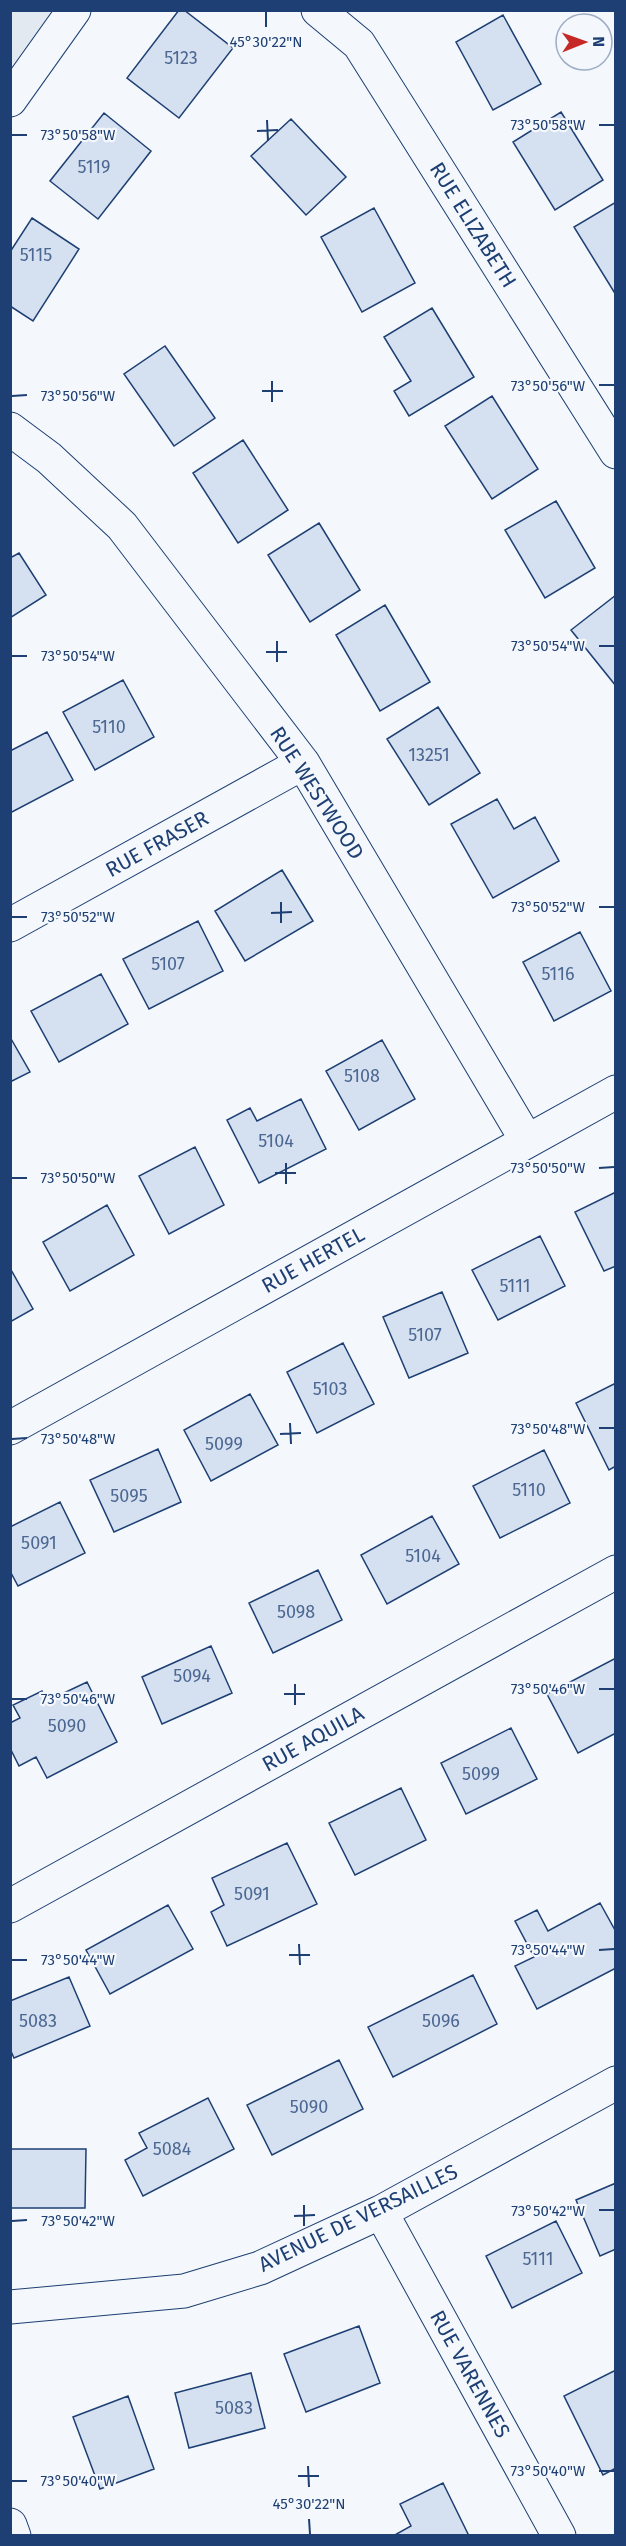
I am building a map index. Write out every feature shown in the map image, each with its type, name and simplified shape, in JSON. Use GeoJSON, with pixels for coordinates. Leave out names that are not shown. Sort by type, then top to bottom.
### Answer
{"type":"FeatureCollection","features":[{"type":"Feature","properties":{"kind":"street"},"geometry":{"type":"LineString","coordinates":[[10,100],[74,10]]}},
{"type":"Feature","properties":{"kind":"street","name":"RUE ELIZABETH"},"geometry":{"type":"LineString","coordinates":[[318,10],[359,44],[615,452]]}},
{"type":"Feature","properties":{"kind":"street","name":"RUE WESTWOOD"},"geometry":{"type":"LineString","coordinates":[[10,429],[49,458],[122,526],[303,763],[527,1141]]}},
{"type":"Feature","properties":{"kind":"street","name":"RUE FRASER"},"geometry":{"type":"LineString","coordinates":[[10,925],[303,763]]}},
{"type":"Feature","properties":{"kind":"street","name":"RUE HERTEL"},"geometry":{"type":"LineString","coordinates":[[10,1428],[615,1092]]}},
{"type":"Feature","properties":{"kind":"street","name":"RUE AQUILA"},"geometry":{"type":"LineString","coordinates":[[10,1906],[615,1572]]}},
{"type":"Feature","properties":{"kind":"street","name":"AVENUE DE VERSAILLES"},"geometry":{"type":"LineString","coordinates":[[10,2307],[184,2291],[260,2268],[381,2212],[615,2083]]}},
{"type":"Feature","properties":{"kind":"street","name":"RUE VARENNES"},"geometry":{"type":"LineString","coordinates":[[381,2212],[559,2535]]}},
{"type":"Feature","properties":{"kind":"street"},"geometry":{"type":"LineString","coordinates":[[10,2525],[14,2535]]}},
{"type":"Feature","properties":{"kind":"shaded area"},"geometry":{"type":"Polygon","coordinates":[[[11,11],[74,11],[11,100],[11,11]]]}},
{"type":"Feature","properties":{"kind":"building"},"geometry":{"type":"Polygon","coordinates":[[[179,10],[184,10],[233,48],[179,118],[127,78],[179,10]]]}},
{"type":"Feature","properties":{"kind":"building"},"geometry":{"type":"Polygon","coordinates":[[[503,15],[541,84],[493,110],[456,42],[503,15]]]}},
{"type":"Feature","properties":{"kind":"building"},"geometry":{"type":"Polygon","coordinates":[[[561,112],[603,180],[555,210],[513,142],[561,112]]]}},
{"type":"Feature","properties":{"kind":"building"},"geometry":{"type":"Polygon","coordinates":[[[104,113],[151,151],[98,219],[50,181],[104,113]]]}},
{"type":"Feature","properties":{"kind":"building"},"geometry":{"type":"Polygon","coordinates":[[[291,119],[346,177],[306,215],[251,156],[291,119]]]}},
{"type":"Feature","properties":{"kind":"building"},"geometry":{"type":"Polygon","coordinates":[[[616,202],[616,295],[574,227],[616,202]]]}},
{"type":"Feature","properties":{"kind":"building"},"geometry":{"type":"Polygon","coordinates":[[[374,208],[415,283],[362,312],[321,237],[374,208]]]}},
{"type":"Feature","properties":{"kind":"building"},"geometry":{"type":"Polygon","coordinates":[[[32,218],[79,249],[33,321],[10,306],[10,252],[32,218]]]}},
{"type":"Feature","properties":{"kind":"building"},"geometry":{"type":"Polygon","coordinates":[[[432,308],[474,377],[409,416],[394,391],[411,381],[384,337],[432,308]]]}},
{"type":"Feature","properties":{"kind":"building"},"geometry":{"type":"Polygon","coordinates":[[[165,346],[215,418],[174,446],[124,374],[165,346]]]}},
{"type":"Feature","properties":{"kind":"building"},"geometry":{"type":"Polygon","coordinates":[[[492,396],[538,469],[492,499],[445,426],[492,396]]]}},
{"type":"Feature","properties":{"kind":"building"},"geometry":{"type":"Polygon","coordinates":[[[243,440],[288,510],[238,543],[193,473],[243,440]]]}},
{"type":"Feature","properties":{"kind":"building"},"geometry":{"type":"Polygon","coordinates":[[[556,501],[595,568],[545,598],[505,530],[556,501]]]}},
{"type":"Feature","properties":{"kind":"building"},"geometry":{"type":"Polygon","coordinates":[[[319,523],[360,590],[310,622],[268,555],[319,523]]]}},
{"type":"Feature","properties":{"kind":"building"},"geometry":{"type":"Polygon","coordinates":[[[19,553],[46,595],[10,618],[10,558],[19,553]]]}},
{"type":"Feature","properties":{"kind":"building"},"geometry":{"type":"Polygon","coordinates":[[[616,595],[616,686],[571,630],[616,595]]]}},
{"type":"Feature","properties":{"kind":"building"},"geometry":{"type":"Polygon","coordinates":[[[385,605],[430,682],[380,711],[336,635],[385,605]]]}},
{"type":"Feature","properties":{"kind":"building"},"geometry":{"type":"Polygon","coordinates":[[[123,680],[154,737],[95,770],[63,712],[123,680]]]}},
{"type":"Feature","properties":{"kind":"building"},"geometry":{"type":"Polygon","coordinates":[[[438,707],[480,773],[429,805],[387,739],[438,707]]]}},
{"type":"Feature","properties":{"kind":"building"},"geometry":{"type":"Polygon","coordinates":[[[47,732],[73,780],[10,813],[10,751],[47,732]]]}},
{"type":"Feature","properties":{"kind":"building"},"geometry":{"type":"Polygon","coordinates":[[[497,799],[514,829],[535,817],[559,861],[493,898],[451,824],[497,799]]]}},
{"type":"Feature","properties":{"kind":"building"},"geometry":{"type":"Polygon","coordinates":[[[282,870],[313,921],[245,961],[215,911],[282,870]]]}},
{"type":"Feature","properties":{"kind":"building"},"geometry":{"type":"Polygon","coordinates":[[[198,921],[223,971],[149,1009],[123,959],[198,921]]]}},
{"type":"Feature","properties":{"kind":"building"},"geometry":{"type":"Polygon","coordinates":[[[580,932],[611,991],[554,1021],[523,962],[580,932]]]}},
{"type":"Feature","properties":{"kind":"building"},"geometry":{"type":"Polygon","coordinates":[[[101,974],[128,1024],[59,1062],[31,1011],[101,974]]]}},
{"type":"Feature","properties":{"kind":"building"},"geometry":{"type":"Polygon","coordinates":[[[10,1037],[30,1072],[10,1082],[10,1037]]]}},
{"type":"Feature","properties":{"kind":"building"},"geometry":{"type":"Polygon","coordinates":[[[382,1040],[415,1099],[359,1130],[326,1071],[382,1040]]]}},
{"type":"Feature","properties":{"kind":"building"},"geometry":{"type":"Polygon","coordinates":[[[301,1099],[326,1149],[259,1183],[227,1120],[250,1108],[257,1121],[301,1099]]]}},
{"type":"Feature","properties":{"kind":"building"},"geometry":{"type":"Polygon","coordinates":[[[195,1147],[224,1205],[169,1234],[139,1176],[195,1147]]]}},
{"type":"Feature","properties":{"kind":"building"},"geometry":{"type":"Polygon","coordinates":[[[616,1192],[616,1266],[604,1271],[575,1212],[616,1192]]]}},
{"type":"Feature","properties":{"kind":"building"},"geometry":{"type":"Polygon","coordinates":[[[107,1205],[134,1255],[70,1291],[43,1242],[107,1205]]]}},
{"type":"Feature","properties":{"kind":"building"},"geometry":{"type":"Polygon","coordinates":[[[540,1236],[565,1286],[498,1320],[472,1270],[540,1236]]]}},
{"type":"Feature","properties":{"kind":"building"},"geometry":{"type":"Polygon","coordinates":[[[10,1268],[33,1309],[10,1322],[10,1268]]]}},
{"type":"Feature","properties":{"kind":"building"},"geometry":{"type":"Polygon","coordinates":[[[442,1292],[468,1353],[409,1378],[383,1317],[442,1292]]]}},
{"type":"Feature","properties":{"kind":"building"},"geometry":{"type":"Polygon","coordinates":[[[343,1343],[374,1404],[317,1433],[287,1372],[343,1343]]]}},
{"type":"Feature","properties":{"kind":"building"},"geometry":{"type":"Polygon","coordinates":[[[616,1383],[616,1466],[609,1470],[576,1403],[616,1383]]]}},
{"type":"Feature","properties":{"kind":"building"},"geometry":{"type":"Polygon","coordinates":[[[250,1394],[278,1445],[211,1481],[184,1430],[250,1394]]]}},
{"type":"Feature","properties":{"kind":"building"},"geometry":{"type":"Polygon","coordinates":[[[158,1449],[181,1502],[114,1532],[90,1480],[158,1449]]]}},
{"type":"Feature","properties":{"kind":"building"},"geometry":{"type":"Polygon","coordinates":[[[544,1450],[570,1503],[500,1538],[473,1486],[544,1450]]]}},
{"type":"Feature","properties":{"kind":"building"},"geometry":{"type":"Polygon","coordinates":[[[60,1502],[85,1553],[18,1586],[10,1571],[10,1527],[60,1502]]]}},
{"type":"Feature","properties":{"kind":"building"},"geometry":{"type":"Polygon","coordinates":[[[432,1516],[459,1564],[387,1604],[361,1555],[432,1516]]]}},
{"type":"Feature","properties":{"kind":"building"},"geometry":{"type":"Polygon","coordinates":[[[318,1570],[342,1620],[273,1653],[249,1603],[318,1570]]]}},
{"type":"Feature","properties":{"kind":"building"},"geometry":{"type":"Polygon","coordinates":[[[211,1646],[232,1693],[162,1724],[142,1677],[211,1646]]]}},
{"type":"Feature","properties":{"kind":"building"},"geometry":{"type":"Polygon","coordinates":[[[616,1658],[616,1733],[578,1753],[547,1694],[616,1658]]]}},
{"type":"Feature","properties":{"kind":"building"},"geometry":{"type":"Polygon","coordinates":[[[87,1682],[117,1742],[47,1778],[36,1757],[19,1766],[10,1748],[10,1723],[20,1718],[13,1705],[42,1691],[47,1701],[87,1682]]]}},
{"type":"Feature","properties":{"kind":"building"},"geometry":{"type":"Polygon","coordinates":[[[511,1728],[537,1779],[466,1814],[441,1763],[511,1728]]]}},
{"type":"Feature","properties":{"kind":"building"},"geometry":{"type":"Polygon","coordinates":[[[401,1788],[426,1840],[355,1875],[329,1823],[401,1788]]]}},
{"type":"Feature","properties":{"kind":"building"},"geometry":{"type":"Polygon","coordinates":[[[287,1843],[317,1904],[227,1946],[211,1912],[224,1905],[212,1878],[287,1843]]]}},
{"type":"Feature","properties":{"kind":"building"},"geometry":{"type":"Polygon","coordinates":[[[600,1903],[616,1932],[616,1968],[537,2009],[515,1966],[534,1957],[515,1921],[537,1910],[548,1931],[600,1903]]]}},
{"type":"Feature","properties":{"kind":"building"},"geometry":{"type":"Polygon","coordinates":[[[168,1905],[193,1949],[110,1994],[86,1950],[168,1905]]]}},
{"type":"Feature","properties":{"kind":"building"},"geometry":{"type":"Polygon","coordinates":[[[473,1975],[497,2024],[393,2077],[368,2027],[473,1975]]]}},
{"type":"Feature","properties":{"kind":"building"},"geometry":{"type":"Polygon","coordinates":[[[69,1977],[90,2026],[14,2058],[10,2049],[10,2001],[69,1977]]]}},
{"type":"Feature","properties":{"kind":"building"},"geometry":{"type":"Polygon","coordinates":[[[339,2060],[363,2109],[272,2155],[247,2105],[339,2060]]]}},
{"type":"Feature","properties":{"kind":"building"},"geometry":{"type":"Polygon","coordinates":[[[208,2098],[234,2149],[143,2196],[125,2160],[147,2148],[139,2133],[208,2098]]]}},
{"type":"Feature","properties":{"kind":"building"},"geometry":{"type":"Polygon","coordinates":[[[10,2149],[86,2149],[85,2208],[10,2208],[10,2149]]]}},
{"type":"Feature","properties":{"kind":"building"},"geometry":{"type":"Polygon","coordinates":[[[616,2183],[616,2249],[600,2256],[576,2200],[616,2183]]]}},
{"type":"Feature","properties":{"kind":"building"},"geometry":{"type":"Polygon","coordinates":[[[556,2221],[582,2273],[512,2308],[486,2256],[556,2221]]]}},
{"type":"Feature","properties":{"kind":"building"},"geometry":{"type":"Polygon","coordinates":[[[359,2326],[380,2383],[306,2412],[284,2354],[359,2326]]]}},
{"type":"Feature","properties":{"kind":"building"},"geometry":{"type":"Polygon","coordinates":[[[616,2370],[616,2468],[603,2475],[564,2396],[616,2370]]]}},
{"type":"Feature","properties":{"kind":"building"},"geometry":{"type":"Polygon","coordinates":[[[251,2373],[265,2428],[189,2448],[175,2393],[251,2373]]]}},
{"type":"Feature","properties":{"kind":"building"},"geometry":{"type":"Polygon","coordinates":[[[128,2396],[154,2469],[100,2489],[73,2417],[128,2396]]]}},
{"type":"Feature","properties":{"kind":"building"},"geometry":{"type":"Polygon","coordinates":[[[443,2483],[469,2536],[393,2536],[411,2526],[400,2504],[443,2483]]]}}]}
